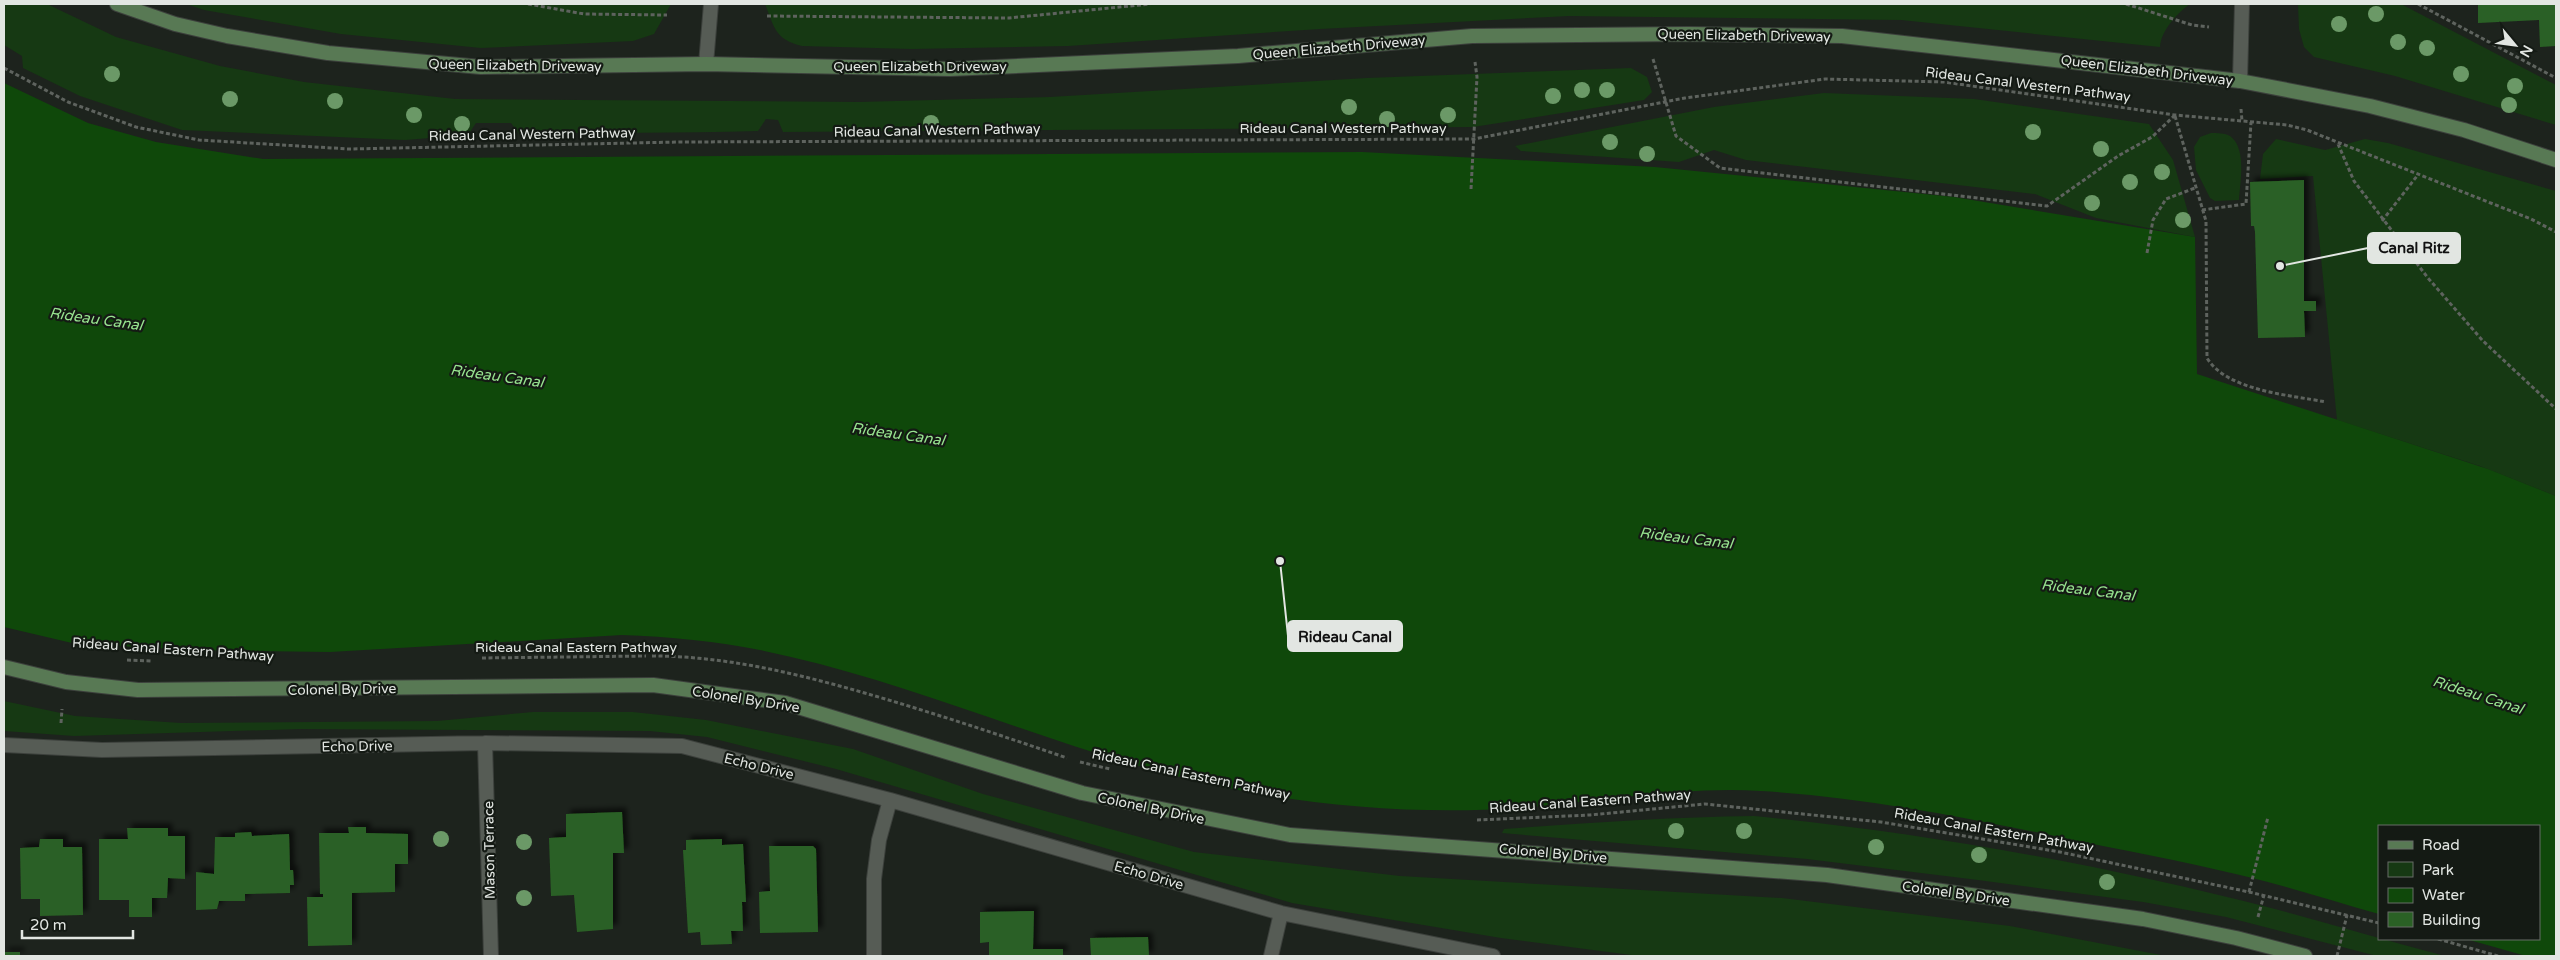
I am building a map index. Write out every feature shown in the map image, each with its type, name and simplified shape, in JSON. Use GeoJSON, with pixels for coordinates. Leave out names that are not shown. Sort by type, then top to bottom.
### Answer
{"type":"FeatureCollection","features":[{"type":"Feature","properties":{"kind":"main road","name":"Queen Elizabeth Driveway"},"geometry":{"type":"LineString","coordinates":[[116,4],[175,24],[226,36],[390,60],[480,67],[706,64],[950,69],[1238,56],[1472,36],[1652,34],[1842,36],[2240,81],[2370,106],[2464,130],[2556,160]]}},
{"type":"Feature","properties":{"kind":"main road","name":"Colonel By Drive"},"geometry":{"type":"LineString","coordinates":[[4,667],[66,682],[158,690],[653,685],[785,703],[1082,793],[1290,835],[1827,875],[2143,919],[2288,954],[2305,956]]}},
{"type":"Feature","properties":{"kind":"street"},"geometry":{"type":"LineString","coordinates":[[706,64],[711,4]]}},
{"type":"Feature","properties":{"kind":"street"},"geometry":{"type":"LineString","coordinates":[[2240,81],[2242,4]]}},
{"type":"Feature","properties":{"kind":"street","name":"Echo Drive"},"geometry":{"type":"LineString","coordinates":[[4,745],[102,750],[485,743],[682,746],[890,800],[1281,913],[1493,956]]}},
{"type":"Feature","properties":{"kind":"street","name":"Mason Terrace"},"geometry":{"type":"LineString","coordinates":[[485,743],[491,956]]}},
{"type":"Feature","properties":{"kind":"street"},"geometry":{"type":"LineString","coordinates":[[874,956],[874,879],[879,840],[890,800]]}},
{"type":"Feature","properties":{"kind":"street"},"geometry":{"type":"LineString","coordinates":[[1271,956],[1281,913]]}},
{"type":"Feature","properties":{"kind":"path"},"geometry":{"type":"LineString","coordinates":[[528,4],[584,14],[667,15]]}},
{"type":"Feature","properties":{"kind":"path"},"geometry":{"type":"LineString","coordinates":[[767,16],[1009,18],[1150,4]]}},
{"type":"Feature","properties":{"kind":"path"},"geometry":{"type":"LineString","coordinates":[[2126,4],[2192,25],[2209,27]]}},
{"type":"Feature","properties":{"kind":"path"},"geometry":{"type":"LineString","coordinates":[[2418,4],[2556,78]]}},
{"type":"Feature","properties":{"kind":"path"},"geometry":{"type":"LineString","coordinates":[[1652,34],[1654,65],[1664,103],[1676,136],[1720,168],[2047,206],[2118,156],[2152,138],[2175,115],[2206,221],[2206,352],[2214,369],[2252,388],[2326,402]]}},
{"type":"Feature","properties":{"kind":"path"},"geometry":{"type":"LineString","coordinates":[[1471,190],[1477,77],[1472,36]]}},
{"type":"Feature","properties":{"kind":"path","name":"Rideau Canal Western Pathway"},"geometry":{"type":"LineString","coordinates":[[4,68],[68,102],[136,127],[199,140],[349,149],[679,142],[1474,139],[1664,103],[1825,79],[1944,82],[2175,115],[2251,122],[2307,130],[2417,176],[2531,219],[2556,232]]}},
{"type":"Feature","properties":{"kind":"path"},"geometry":{"type":"LineString","coordinates":[[2202,210],[2246,204],[2251,122]]}},
{"type":"Feature","properties":{"kind":"path"},"geometry":{"type":"LineString","coordinates":[[2338,143],[2354,181],[2382,221],[2483,341],[2556,409]]}},
{"type":"Feature","properties":{"kind":"path"},"geometry":{"type":"LineString","coordinates":[[2382,221],[2417,176]]}},
{"type":"Feature","properties":{"kind":"path"},"geometry":{"type":"LineString","coordinates":[[2147,253],[2153,220],[2166,199],[2195,188]]}},
{"type":"Feature","properties":{"kind":"path","name":"Rideau Canal Eastern Pathway"},"geometry":{"type":"LineString","coordinates":[[480,658],[664,656],[748,664],[812,678],[952,719],[1076,761],[1113,770]]}},
{"type":"Feature","properties":{"kind":"path","name":"Rideau Canal Eastern Pathway"},"geometry":{"type":"LineString","coordinates":[[119,659],[159,661]]}},
{"type":"Feature","properties":{"kind":"path"},"geometry":{"type":"LineString","coordinates":[[58,748],[66,682]]}},
{"type":"Feature","properties":{"kind":"path","name":"Rideau Canal Eastern Pathway"},"geometry":{"type":"LineString","coordinates":[[1475,820],[1590,814],[1705,804],[1881,822],[2060,852],[2264,895],[2378,923]]}},
{"type":"Feature","properties":{"kind":"path"},"geometry":{"type":"LineString","coordinates":[[2249,892],[2268,817]]}},
{"type":"Feature","properties":{"kind":"path"},"geometry":{"type":"LineString","coordinates":[[2257,918],[2264,895]]}},
{"type":"Feature","properties":{"kind":"path"},"geometry":{"type":"LineString","coordinates":[[2337,956],[2347,915]]}},
{"type":"Feature","properties":{"kind":"path"},"geometry":{"type":"LineString","coordinates":[[2442,940],[2498,956]]}},
{"type":"Feature","properties":{"kind":"green space"},"geometry":{"type":"Polygon","coordinates":[[[4,4],[47,4],[116,37],[220,66],[304,82],[455,99],[859,102],[1050,97],[1367,78],[1631,68],[1647,77],[1652,92],[1644,100],[1473,127],[783,132],[778,120],[766,119],[758,131],[520,135],[511,123],[476,123],[468,135],[405,140],[182,130],[80,96],[23,68],[22,56],[4,45],[4,4]]]}},
{"type":"Feature","properties":{"kind":"green space"},"geometry":{"type":"Polygon","coordinates":[[[186,4],[671,4],[654,34],[633,41],[481,48],[341,34],[204,10],[186,4]]]}},
{"type":"Feature","properties":{"kind":"green space"},"geometry":{"type":"Polygon","coordinates":[[[765,4],[2190,4],[2170,23],[2163,35],[2160,47],[1901,20],[1569,16],[1320,29],[1068,46],[912,49],[802,46],[786,40],[777,32],[765,4]]]}},
{"type":"Feature","properties":{"kind":"green space"},"geometry":{"type":"Polygon","coordinates":[[[2298,4],[2401,4],[2556,85],[2556,125],[2395,76],[2314,57],[2304,47],[2299,29],[2298,4]]]}},
{"type":"Feature","properties":{"kind":"green space"},"geometry":{"type":"Polygon","coordinates":[[[1824,93],[1974,99],[2149,124],[2173,160],[2195,237],[2096,218],[2035,194],[1746,160],[1714,150],[1679,162],[1521,151],[1515,146],[1714,107],[1824,93]]]}},
{"type":"Feature","properties":{"kind":"green space"},"geometry":{"type":"Polygon","coordinates":[[[2211,133],[2230,136],[2239,149],[2241,175],[2239,200],[2215,201],[2210,198],[2196,170],[2194,147],[2200,137],[2211,133]]]}},
{"type":"Feature","properties":{"kind":"green space"},"geometry":{"type":"Polygon","coordinates":[[[2276,139],[2325,150],[2365,139],[2388,143],[2556,191],[2556,496],[2480,466],[2337,420],[2313,176],[2260,179],[2263,154],[2276,139]]]}},
{"type":"Feature","properties":{"kind":"green space"},"geometry":{"type":"Polygon","coordinates":[[[4,701],[75,716],[181,723],[437,721],[533,712],[633,712],[706,720],[853,749],[983,794],[1194,852],[1400,876],[1782,898],[2010,926],[2166,956],[1639,956],[1501,938],[1292,903],[836,769],[707,737],[650,731],[300,729],[74,736],[4,731],[4,701]]]}},
{"type":"Feature","properties":{"kind":"green space"},"geometry":{"type":"Polygon","coordinates":[[[1754,816],[1820,823],[2016,852],[2211,893],[2378,937],[2378,940],[2387,940],[2445,956],[2377,956],[2226,917],[2143,902],[1978,880],[1807,859],[1502,833],[1504,829],[1754,816]]]}},
{"type":"Feature","properties":{"kind":"water","name":"Rideau Canal"},"geometry":{"type":"Polygon","coordinates":[[[4,83],[88,123],[156,142],[263,159],[1362,152],[1655,167],[1954,197],[2195,237],[2197,374],[2488,469],[2556,496],[2556,956],[2526,956],[2470,940],[2540,940],[2540,825],[2378,825],[2378,914],[2275,884],[2196,865],[1951,815],[1837,798],[1731,790],[1640,795],[1518,808],[1418,810],[1349,806],[1281,798],[1190,780],[1133,764],[849,672],[770,652],[707,642],[622,635],[330,652],[188,650],[72,643],[4,627],[4,83]]]}},
{"type":"Feature","properties":{"kind":"building"},"geometry":{"type":"Polygon","coordinates":[[[2478,4],[2556,4],[2556,46],[2540,47],[2539,20],[2478,23],[2478,4]]]}},
{"type":"Feature","properties":{"kind":"building"},"geometry":{"type":"Polygon","coordinates":[[[2304,180],[2304,301],[2316,301],[2316,311],[2304,311],[2305,337],[2258,338],[2255,232],[2254,226],[2251,226],[2250,182],[2304,180]]]}},
{"type":"Feature","properties":{"kind":"building"},"geometry":{"type":"Polygon","coordinates":[[[622,812],[624,853],[613,853],[613,929],[577,932],[574,895],[551,896],[549,838],[566,837],[566,814],[622,812]]]}},
{"type":"Feature","properties":{"kind":"building"},"geometry":{"type":"Polygon","coordinates":[[[348,827],[366,827],[366,833],[408,834],[408,864],[395,864],[395,892],[352,893],[352,945],[308,946],[307,897],[323,897],[323,894],[320,894],[319,833],[349,833],[348,827]]]}},
{"type":"Feature","properties":{"kind":"building"},"geometry":{"type":"Polygon","coordinates":[[[127,828],[168,828],[168,836],[185,836],[185,879],[168,878],[167,898],[152,898],[152,917],[129,917],[129,900],[99,900],[99,839],[128,839],[127,828]]]}},
{"type":"Feature","properties":{"kind":"building"},"geometry":{"type":"Polygon","coordinates":[[[251,832],[252,836],[289,834],[290,870],[293,870],[294,885],[290,885],[290,893],[245,894],[245,901],[219,901],[217,909],[196,910],[196,872],[214,874],[215,837],[235,837],[235,833],[251,832]]]}},
{"type":"Feature","properties":{"kind":"building"},"geometry":{"type":"Polygon","coordinates":[[[40,839],[63,839],[63,847],[82,847],[83,915],[40,916],[40,899],[21,899],[20,848],[39,847],[40,839]]]}},
{"type":"Feature","properties":{"kind":"building"},"geometry":{"type":"Polygon","coordinates":[[[722,839],[722,845],[743,844],[746,902],[742,902],[743,931],[731,931],[732,944],[701,945],[700,932],[688,933],[683,850],[686,850],[686,840],[722,839]]]}},
{"type":"Feature","properties":{"kind":"building"},"geometry":{"type":"Polygon","coordinates":[[[769,846],[813,846],[816,849],[818,932],[760,933],[759,892],[770,891],[769,846]]]}},
{"type":"Feature","properties":{"kind":"building"},"geometry":{"type":"Polygon","coordinates":[[[1034,911],[1033,949],[1063,949],[1063,956],[989,956],[989,942],[980,943],[980,912],[1034,911]]]}},
{"type":"Feature","properties":{"kind":"building"},"geometry":{"type":"Polygon","coordinates":[[[1148,937],[1149,956],[1091,956],[1090,938],[1148,937]]]}},
{"type":"Feature","properties":{"kind":"building"},"geometry":{"type":"Polygon","coordinates":[[[4,952],[20,952],[20,956],[4,956],[4,952]]]}},
{"type":"Feature","properties":{"kind":"place","name":"Canal Ritz"},"geometry":{"type":"Point","coordinates":[2280,266]}},
{"type":"Feature","properties":{"kind":"place","name":"Rideau Canal"},"geometry":{"type":"Point","coordinates":[1280,561]}}]}
